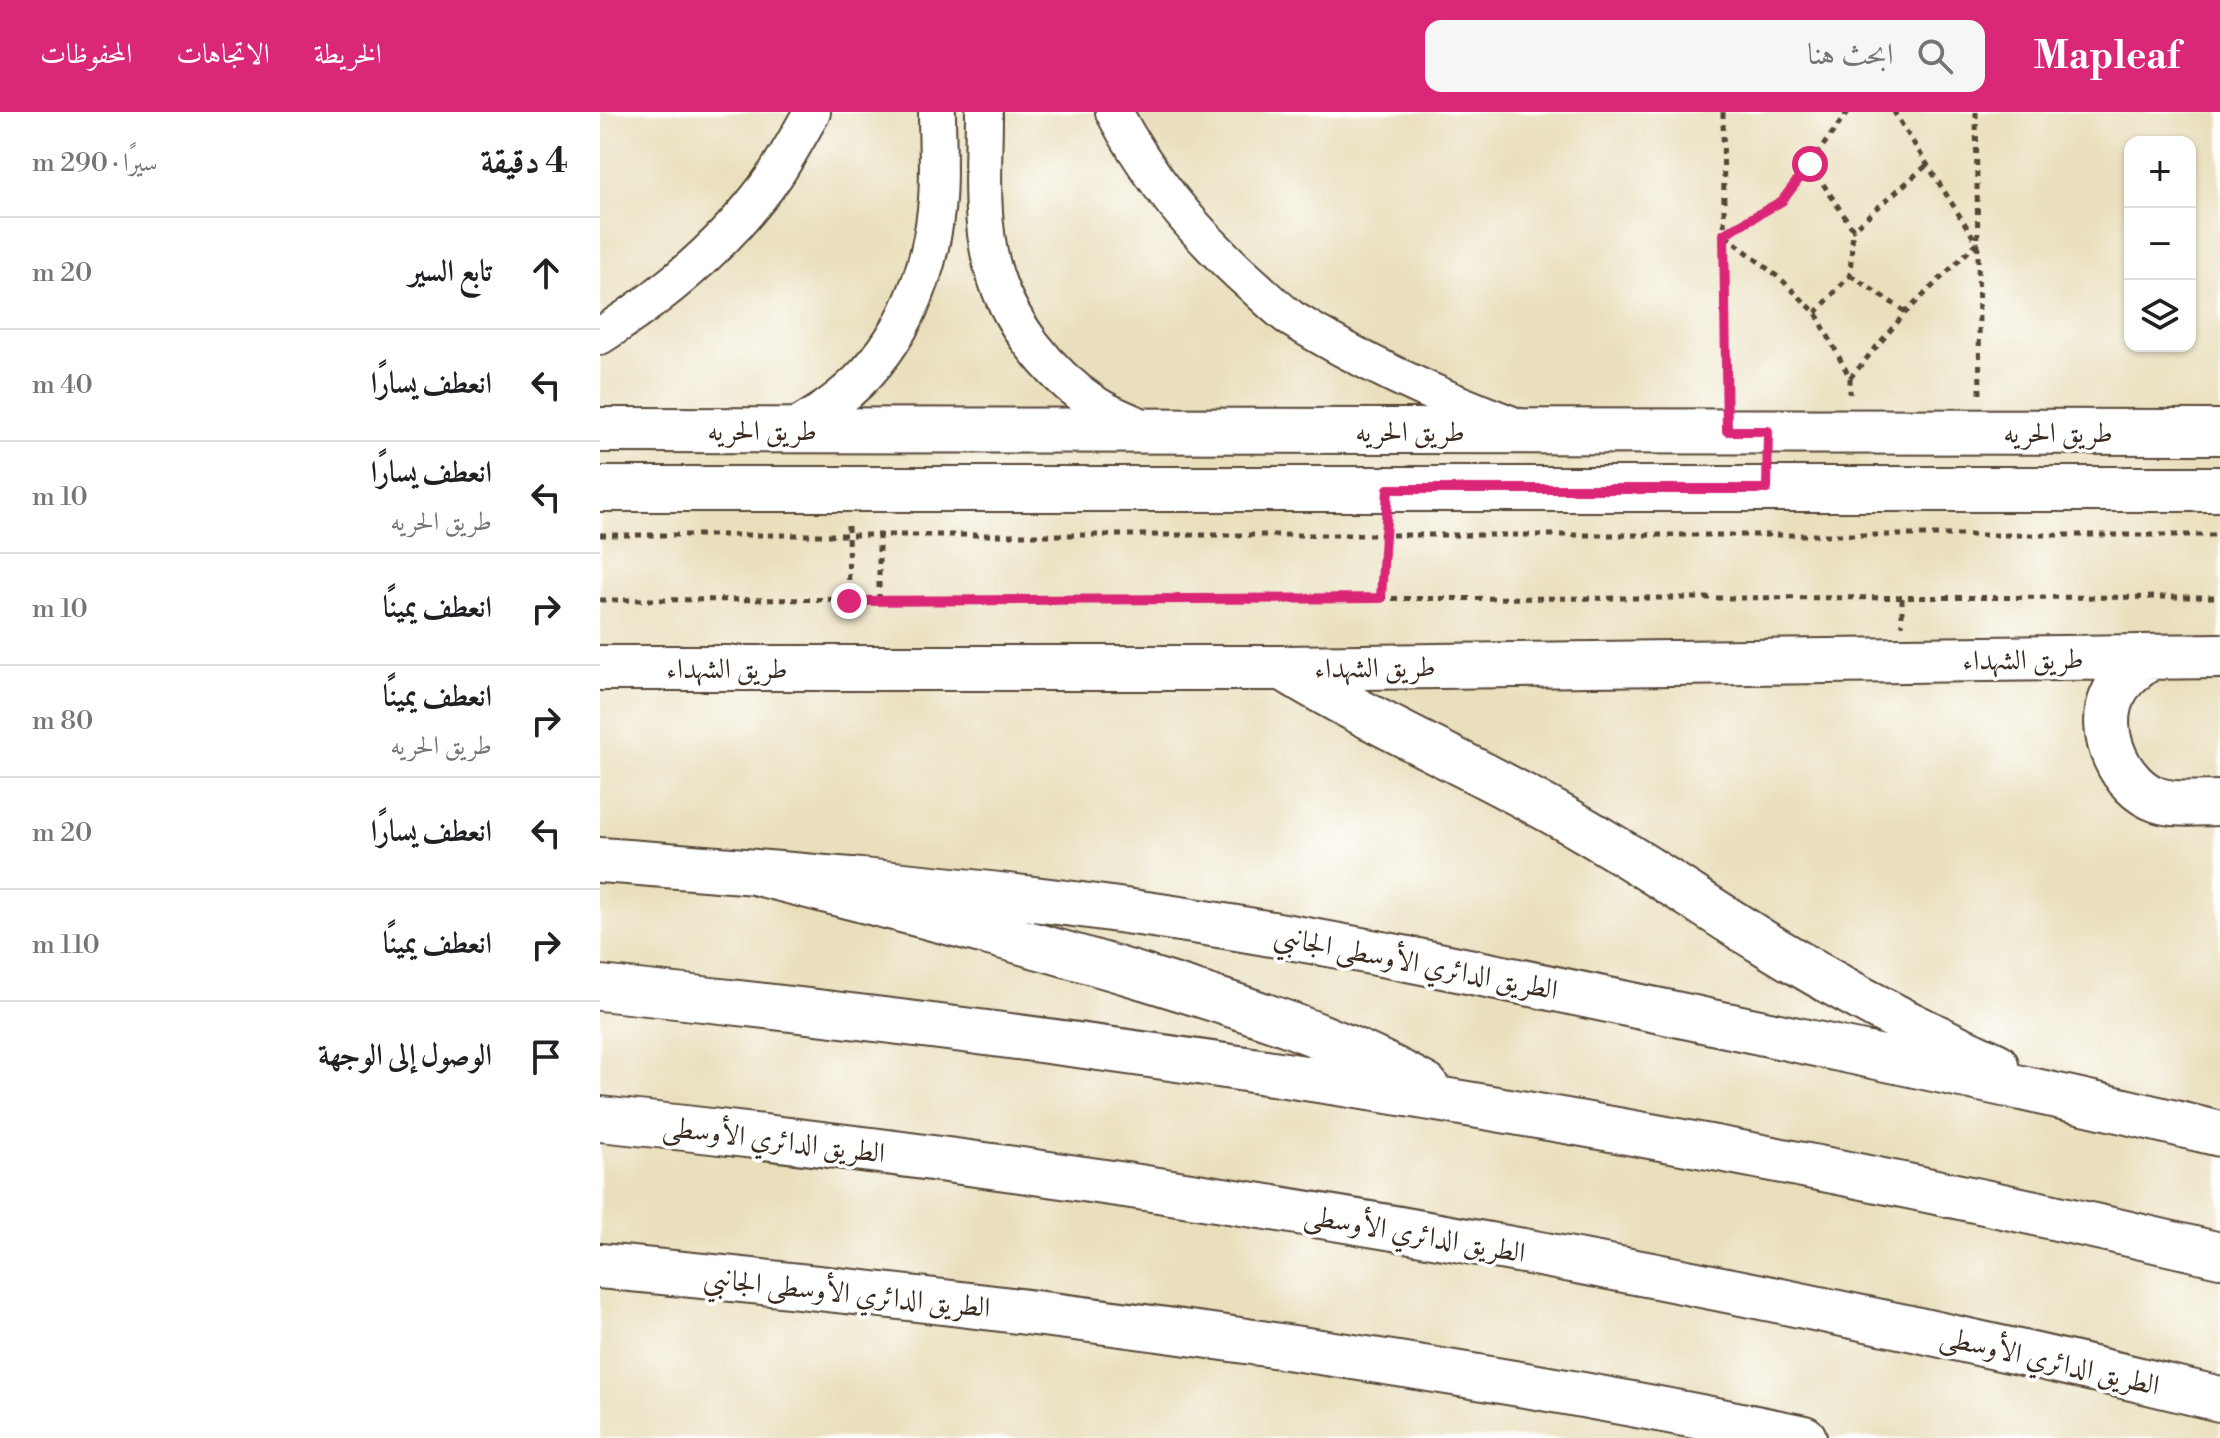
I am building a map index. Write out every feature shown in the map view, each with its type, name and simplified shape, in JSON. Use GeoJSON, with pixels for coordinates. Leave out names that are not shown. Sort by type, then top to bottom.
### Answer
{"type":"FeatureCollection","features":[{"type":"Feature","properties":{"kind":"main road","name":"طريق الحريه"},"geometry":{"type":"LineString","coordinates":[[600,430],[2220,432]]}},
{"type":"Feature","properties":{"kind":"main road"},"geometry":{"type":"LineString","coordinates":[[1747,431],[1767,489]]}},
{"type":"Feature","properties":{"kind":"main road","name":"طريق الحريه"},"geometry":{"type":"LineString","coordinates":[[600,489],[2220,489]]}},
{"type":"Feature","properties":{"kind":"main road","name":"طريق الشهداء"},"geometry":{"type":"LineString","coordinates":[[600,668],[1283,668],[2220,656]]}},
{"type":"Feature","properties":{"kind":"main road","name":"طريق الشهداء"},"geometry":{"type":"LineString","coordinates":[[2150,657],[2124,676],[2110,700],[2108,737],[2122,771],[2142,793],[2160,801],[2220,803]]}},
{"type":"Feature","properties":{"kind":"main road"},"geometry":{"type":"LineString","coordinates":[[1283,668],[1332,699],[1443,752],[1574,823],[1759,940],[1842,988],[1927,1033],[2059,1096]]}},
{"type":"Feature","properties":{"kind":"main road","name":"الطريق الدائري الأوسطى الجانبي"},"geometry":{"type":"LineString","coordinates":[[600,860],[1026,899],[1294,937],[1476,972],[2059,1096],[2220,1134]]}},
{"type":"Feature","properties":{"kind":"main road"},"geometry":{"type":"LineString","coordinates":[[758,873],[1001,936],[1261,1013],[1341,1044],[1456,1103]]}},
{"type":"Feature","properties":{"kind":"main road"},"geometry":{"type":"LineString","coordinates":[[600,988],[1021,1036],[1456,1103],[1821,1169],[2220,1255]]}},
{"type":"Feature","properties":{"kind":"main road","name":"الطريق الدائري الأوسطى"},"geometry":{"type":"LineString","coordinates":[[600,1119],[1006,1167],[1307,1214],[1796,1304],[2220,1399]]}},
{"type":"Feature","properties":{"kind":"main road","name":"الطريق الدائري الأوسطى الجانبي"},"geometry":{"type":"LineString","coordinates":[[600,1266],[982,1307],[1285,1347],[1510,1382],[1804,1438]]}},
{"type":"Feature","properties":{"kind":"street"},"geometry":{"type":"LineString","coordinates":[[600,336],[647,306],[715,246],[774,176],[812,112]]}},
{"type":"Feature","properties":{"kind":"street"},"geometry":{"type":"LineString","coordinates":[[791,430],[838,400],[878,361],[908,315],[928,263],[937,208],[937,112]]}},
{"type":"Feature","properties":{"kind":"street"},"geometry":{"type":"LineString","coordinates":[[984,112],[983,206],[992,265],[1015,321],[1051,368],[1097,406],[1151,431]]}},
{"type":"Feature","properties":{"kind":"street"},"geometry":{"type":"LineString","coordinates":[[1114,112],[1163,190],[1222,258],[1290,317],[1372,363],[1448,400],[1531,431]]}},
{"type":"Feature","properties":{"kind":"path"},"geometry":{"type":"LineString","coordinates":[[1723,112],[1724,234],[1747,431]]}},
{"type":"Feature","properties":{"kind":"path"},"geometry":{"type":"LineString","coordinates":[[1724,234],[1782,201],[1848,112]]}},
{"type":"Feature","properties":{"kind":"path"},"geometry":{"type":"LineString","coordinates":[[1894,112],[1977,243]]}},
{"type":"Feature","properties":{"kind":"path"},"geometry":{"type":"LineString","coordinates":[[1976,112],[1980,432]]}},
{"type":"Feature","properties":{"kind":"path"},"geometry":{"type":"LineString","coordinates":[[1810,164],[1853,229],[1850,275],[1816,313]]}},
{"type":"Feature","properties":{"kind":"path"},"geometry":{"type":"LineString","coordinates":[[1853,229],[1927,165]]}},
{"type":"Feature","properties":{"kind":"path"},"geometry":{"type":"LineString","coordinates":[[1724,234],[1783,281],[1816,313],[1850,378],[1850,432]]}},
{"type":"Feature","properties":{"kind":"path"},"geometry":{"type":"LineString","coordinates":[[1850,378],[1906,312],[1977,243]]}},
{"type":"Feature","properties":{"kind":"path"},"geometry":{"type":"LineString","coordinates":[[1850,275],[1906,312]]}},
{"type":"Feature","properties":{"kind":"path"},"geometry":{"type":"LineString","coordinates":[[863,488],[879,536],[879,601]]}},
{"type":"Feature","properties":{"kind":"path"},"geometry":{"type":"LineString","coordinates":[[849,601],[849,537],[863,488]]}},
{"type":"Feature","properties":{"kind":"path"},"geometry":{"type":"LineString","coordinates":[[1381,598],[1388,489]]}},
{"type":"Feature","properties":{"kind":"path"},"geometry":{"type":"LineString","coordinates":[[600,535],[2220,535]]}},
{"type":"Feature","properties":{"kind":"path"},"geometry":{"type":"LineString","coordinates":[[600,600],[2220,597]]}},
{"type":"Feature","properties":{"kind":"route"},"geometry":{"type":"LineString","coordinates":[[849,601],[1381,598],[1388,489],[1767,489],[1768,431],[1727,431],[1724,234],[1782,201],[1810,164]]}}]}
